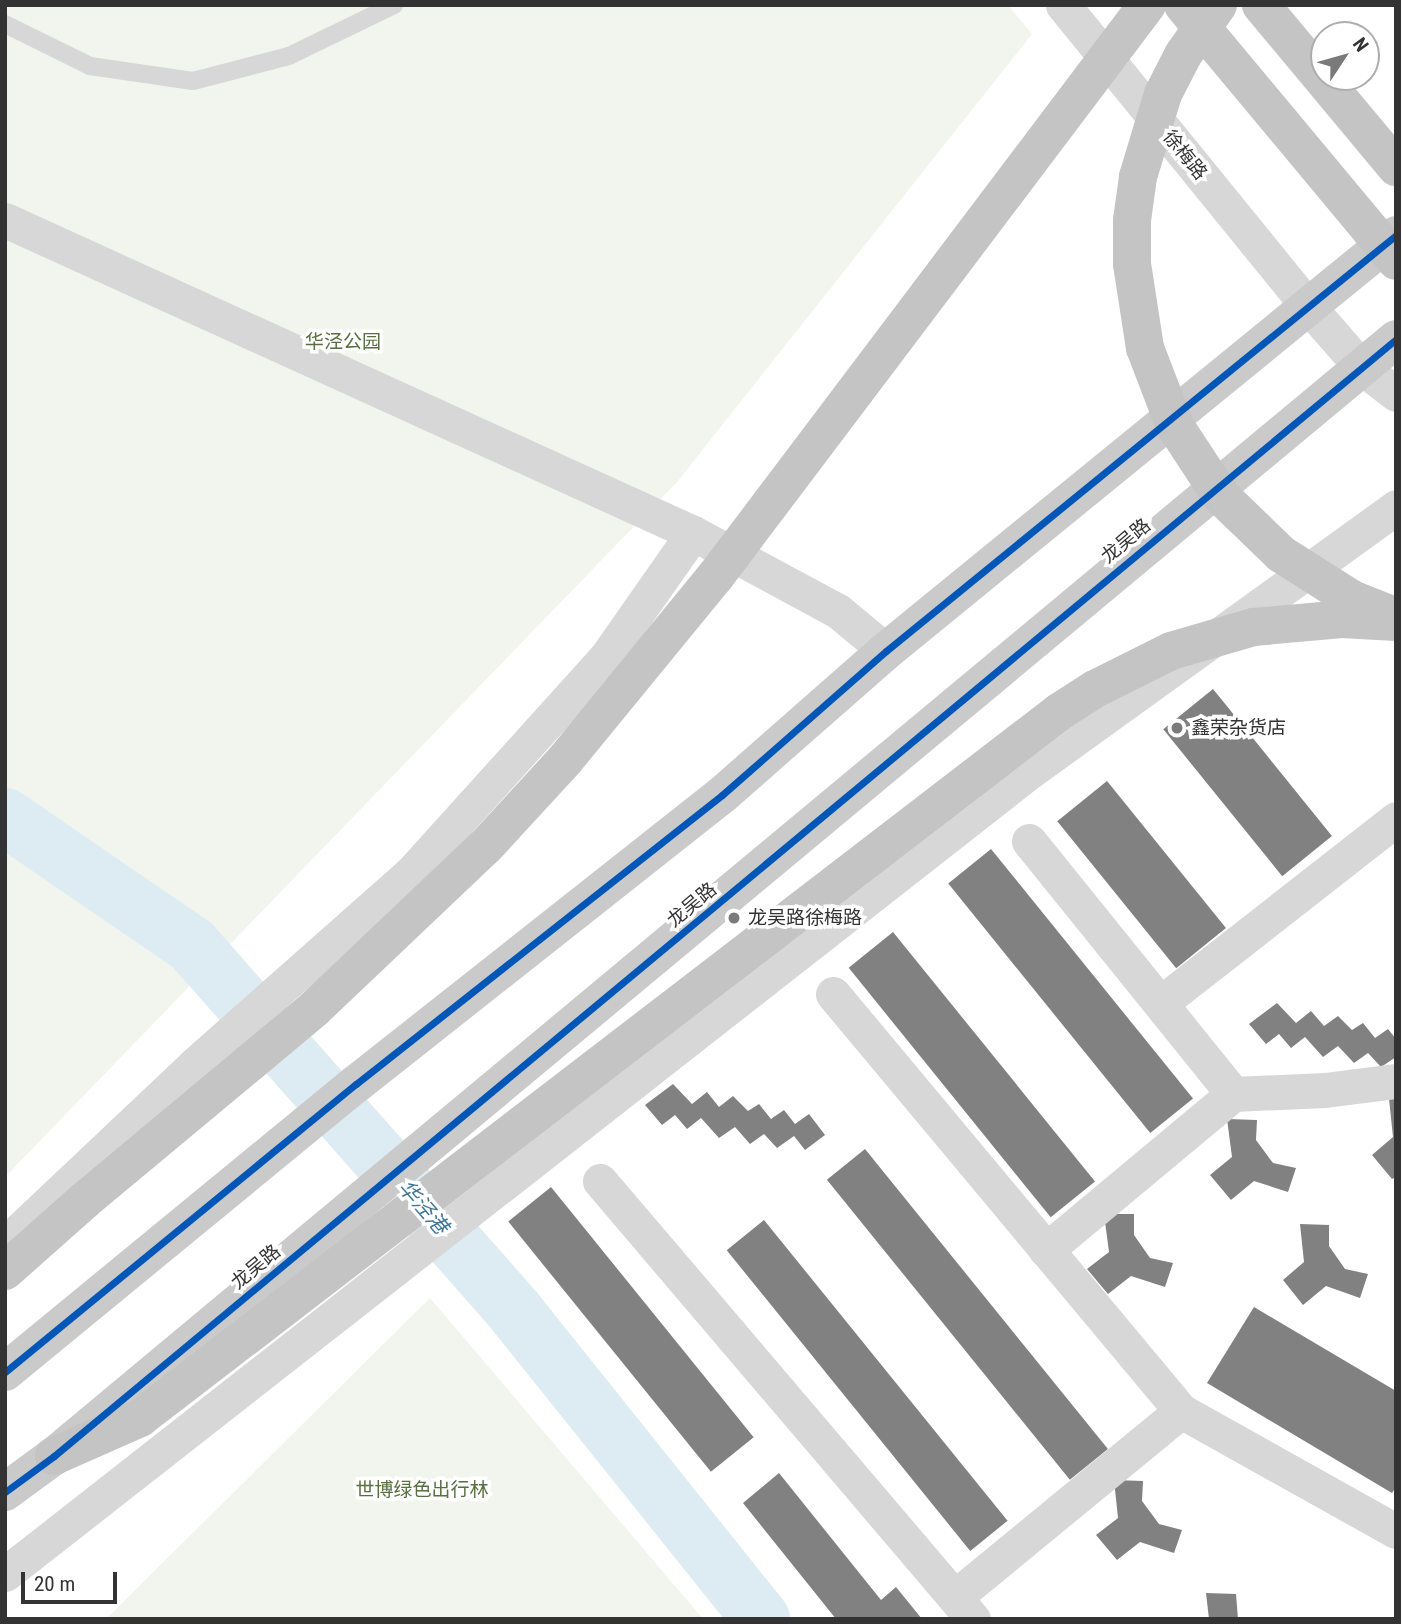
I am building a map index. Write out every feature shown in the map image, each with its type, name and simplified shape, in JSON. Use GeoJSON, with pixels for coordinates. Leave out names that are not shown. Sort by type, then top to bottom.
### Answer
{"type":"FeatureCollection","features":[{"type":"Feature","properties":{"kind":"highway"},"geometry":{"type":"LineString","coordinates":[[5,1271],[85,1199],[224,1085],[401,929],[565,760],[715,577],[1147,5]]}},
{"type":"Feature","properties":{"kind":"highway"},"geometry":{"type":"LineString","coordinates":[[1183,5],[1392,247]]}},
{"type":"Feature","properties":{"kind":"highway"},"geometry":{"type":"LineString","coordinates":[[1218,5],[1183,55],[1163,94],[1138,177],[1132,220],[1132,264],[1145,348],[1158,388],[1189,450],[1221,496],[1250,527],[1316,578],[1352,598],[1396,616]]}},
{"type":"Feature","properties":{"kind":"highway"},"geometry":{"type":"LineString","coordinates":[[1261,5],[1396,167]]}},
{"type":"Feature","properties":{"kind":"highway"},"geometry":{"type":"LineString","coordinates":[[54,1456],[140,1418],[383,1255],[1059,712],[1095,689],[1171,651],[1253,627],[1342,619],[1396,622]]}},
{"type":"Feature","properties":{"kind":"main road"},"geometry":{"type":"LineString","coordinates":[[5,1372],[356,1084],[722,795],[886,651],[1308,306],[1392,247]]}},
{"type":"Feature","properties":{"kind":"main road","name":"龙吴路"},"geometry":{"type":"LineString","coordinates":[[5,1492],[54,1456],[1396,339]]}},
{"type":"Feature","properties":{"kind":"street","name":"徐梅路"},"geometry":{"type":"LineString","coordinates":[[1063,5],[1308,306],[1361,367]]}},
{"type":"Feature","properties":{"kind":"street"},"geometry":{"type":"LineString","coordinates":[[5,220],[692,534],[838,611],[886,651]]}},
{"type":"Feature","properties":{"kind":"street"},"geometry":{"type":"LineString","coordinates":[[1361,367],[1396,394]]}},
{"type":"Feature","properties":{"kind":"street"},"geometry":{"type":"LineString","coordinates":[[5,1574],[383,1255],[466,1212],[1029,772],[1396,507]]}},
{"type":"Feature","properties":{"kind":"street"},"geometry":{"type":"LineString","coordinates":[[5,1244],[194,1065],[412,872],[607,656],[692,534]]}},
{"type":"Feature","properties":{"kind":"street"},"geometry":{"type":"LineString","coordinates":[[1162,1002],[1396,819]]}},
{"type":"Feature","properties":{"kind":"street"},"geometry":{"type":"LineString","coordinates":[[1029,841],[1162,1002],[1233,1094]]}},
{"type":"Feature","properties":{"kind":"street"},"geometry":{"type":"LineString","coordinates":[[833,994],[1181,1411],[1396,1531]]}},
{"type":"Feature","properties":{"kind":"street"},"geometry":{"type":"LineString","coordinates":[[1046,1251],[1233,1094],[1325,1090],[1396,1081]]}},
{"type":"Feature","properties":{"kind":"street"},"geometry":{"type":"LineString","coordinates":[[600,1181],[964,1607],[1181,1411]]}},
{"type":"Feature","properties":{"kind":"lane"},"geometry":{"type":"LineString","coordinates":[[5,24],[90,66],[192,82],[289,56],[394,5]]}},
{"type":"Feature","properties":{"kind":"green space","name":"华泾公园"},"geometry":{"type":"Polygon","coordinates":[[[5,5],[1008,5],[1032,34],[677,482],[5,1177],[5,5]]]}},
{"type":"Feature","properties":{"kind":"green space","name":"世博绿色出行林"},"geometry":{"type":"Polygon","coordinates":[[[430,1298],[703,1619],[106,1619],[430,1298]]]}},
{"type":"Feature","properties":{"kind":"building"},"geometry":{"type":"Polygon","coordinates":[[[1213,689],[1332,836],[1282,876],[1163,729],[1213,689]]]}},
{"type":"Feature","properties":{"kind":"building"},"geometry":{"type":"Polygon","coordinates":[[[1107,781],[1226,928],[1176,968],[1057,821],[1107,781]]]}},
{"type":"Feature","properties":{"kind":"building"},"geometry":{"type":"Polygon","coordinates":[[[991,849],[1193,1098],[1150,1133],[948,884],[991,849]]]}},
{"type":"Feature","properties":{"kind":"building"},"geometry":{"type":"Polygon","coordinates":[[[893,932],[1095,1181],[1051,1217],[849,968],[893,932]]]}},
{"type":"Feature","properties":{"kind":"building"},"geometry":{"type":"Polygon","coordinates":[[[1277,1003],[1296,1023],[1311,1011],[1324,1026],[1338,1016],[1352,1030],[1363,1023],[1375,1038],[1388,1029],[1396,1039],[1396,1057],[1381,1067],[1368,1053],[1354,1063],[1338,1046],[1323,1057],[1305,1037],[1291,1048],[1279,1034],[1266,1044],[1249,1024],[1277,1003]]]}},
{"type":"Feature","properties":{"kind":"building"},"geometry":{"type":"Polygon","coordinates":[[[673,1084],[692,1104],[707,1092],[719,1107],[733,1096],[748,1111],[759,1104],[771,1119],[784,1110],[795,1124],[809,1114],[825,1135],[805,1150],[794,1136],[777,1148],[764,1134],[750,1144],[735,1127],[719,1138],[701,1118],[687,1129],[675,1115],[662,1125],[645,1105],[673,1084]]]}},
{"type":"Feature","properties":{"kind":"building"},"geometry":{"type":"Polygon","coordinates":[[[1389,1099],[1396,1099],[1396,1177],[1392,1179],[1372,1155],[1393,1137],[1389,1099]]]}},
{"type":"Feature","properties":{"kind":"building"},"geometry":{"type":"Polygon","coordinates":[[[1227,1119],[1257,1120],[1256,1140],[1273,1163],[1296,1168],[1288,1192],[1254,1181],[1231,1200],[1210,1175],[1232,1157],[1227,1119]]]}},
{"type":"Feature","properties":{"kind":"building"},"geometry":{"type":"Polygon","coordinates":[[[865,1149],[1108,1449],[1070,1480],[827,1180],[865,1149]]]}},
{"type":"Feature","properties":{"kind":"building"},"geometry":{"type":"Polygon","coordinates":[[[551,1187],[754,1437],[711,1472],[508,1222],[551,1187]]]}},
{"type":"Feature","properties":{"kind":"building"},"geometry":{"type":"Polygon","coordinates":[[[1104,1214],[1134,1214],[1134,1235],[1150,1258],[1173,1263],[1165,1287],[1131,1276],[1108,1294],[1087,1269],[1109,1252],[1104,1214]]]}},
{"type":"Feature","properties":{"kind":"building"},"geometry":{"type":"Polygon","coordinates":[[[764,1220],[1008,1521],[970,1551],[727,1250],[764,1220]]]}},
{"type":"Feature","properties":{"kind":"building"},"geometry":{"type":"Polygon","coordinates":[[[1300,1224],[1329,1225],[1329,1246],[1345,1269],[1368,1274],[1360,1298],[1326,1286],[1303,1305],[1283,1280],[1304,1262],[1300,1224]]]}},
{"type":"Feature","properties":{"kind":"building"},"geometry":{"type":"Polygon","coordinates":[[[1254,1307],[1396,1391],[1396,1487],[1392,1493],[1207,1383],[1254,1307]]]}},
{"type":"Feature","properties":{"kind":"building"},"geometry":{"type":"Polygon","coordinates":[[[779,1473],[881,1600],[896,1587],[922,1619],[836,1619],[743,1503],[779,1473]]]}},
{"type":"Feature","properties":{"kind":"building"},"geometry":{"type":"Polygon","coordinates":[[[1114,1480],[1143,1481],[1142,1501],[1159,1524],[1182,1530],[1174,1553],[1140,1542],[1117,1560],[1096,1535],[1118,1518],[1114,1480]]]}},
{"type":"Feature","properties":{"kind":"building"},"geometry":{"type":"Polygon","coordinates":[[[1206,1593],[1236,1594],[1238,1619],[1209,1619],[1206,1593]]]}},
{"type":"Feature","properties":{"kind":"waterway","name":"华泾港"},"geometry":{"type":"LineString","coordinates":[[5,817],[192,945],[516,1313],[761,1619]]}},
{"type":"Feature","properties":{"kind":"cycle path"},"geometry":{"type":"LineString","coordinates":[[5,1372],[356,1084],[722,795],[886,651],[1396,235]]}},
{"type":"Feature","properties":{"kind":"cycle path"},"geometry":{"type":"LineString","coordinates":[[5,1492],[54,1456],[1396,339]]}},
{"type":"Feature","properties":{"kind":"place","name":"鑫荣杂货店"},"geometry":{"type":"Point","coordinates":[1177,728]}},
{"type":"Feature","properties":{"kind":"place","name":"龙吴路徐梅路"},"geometry":{"type":"Point","coordinates":[734,918]}}]}
